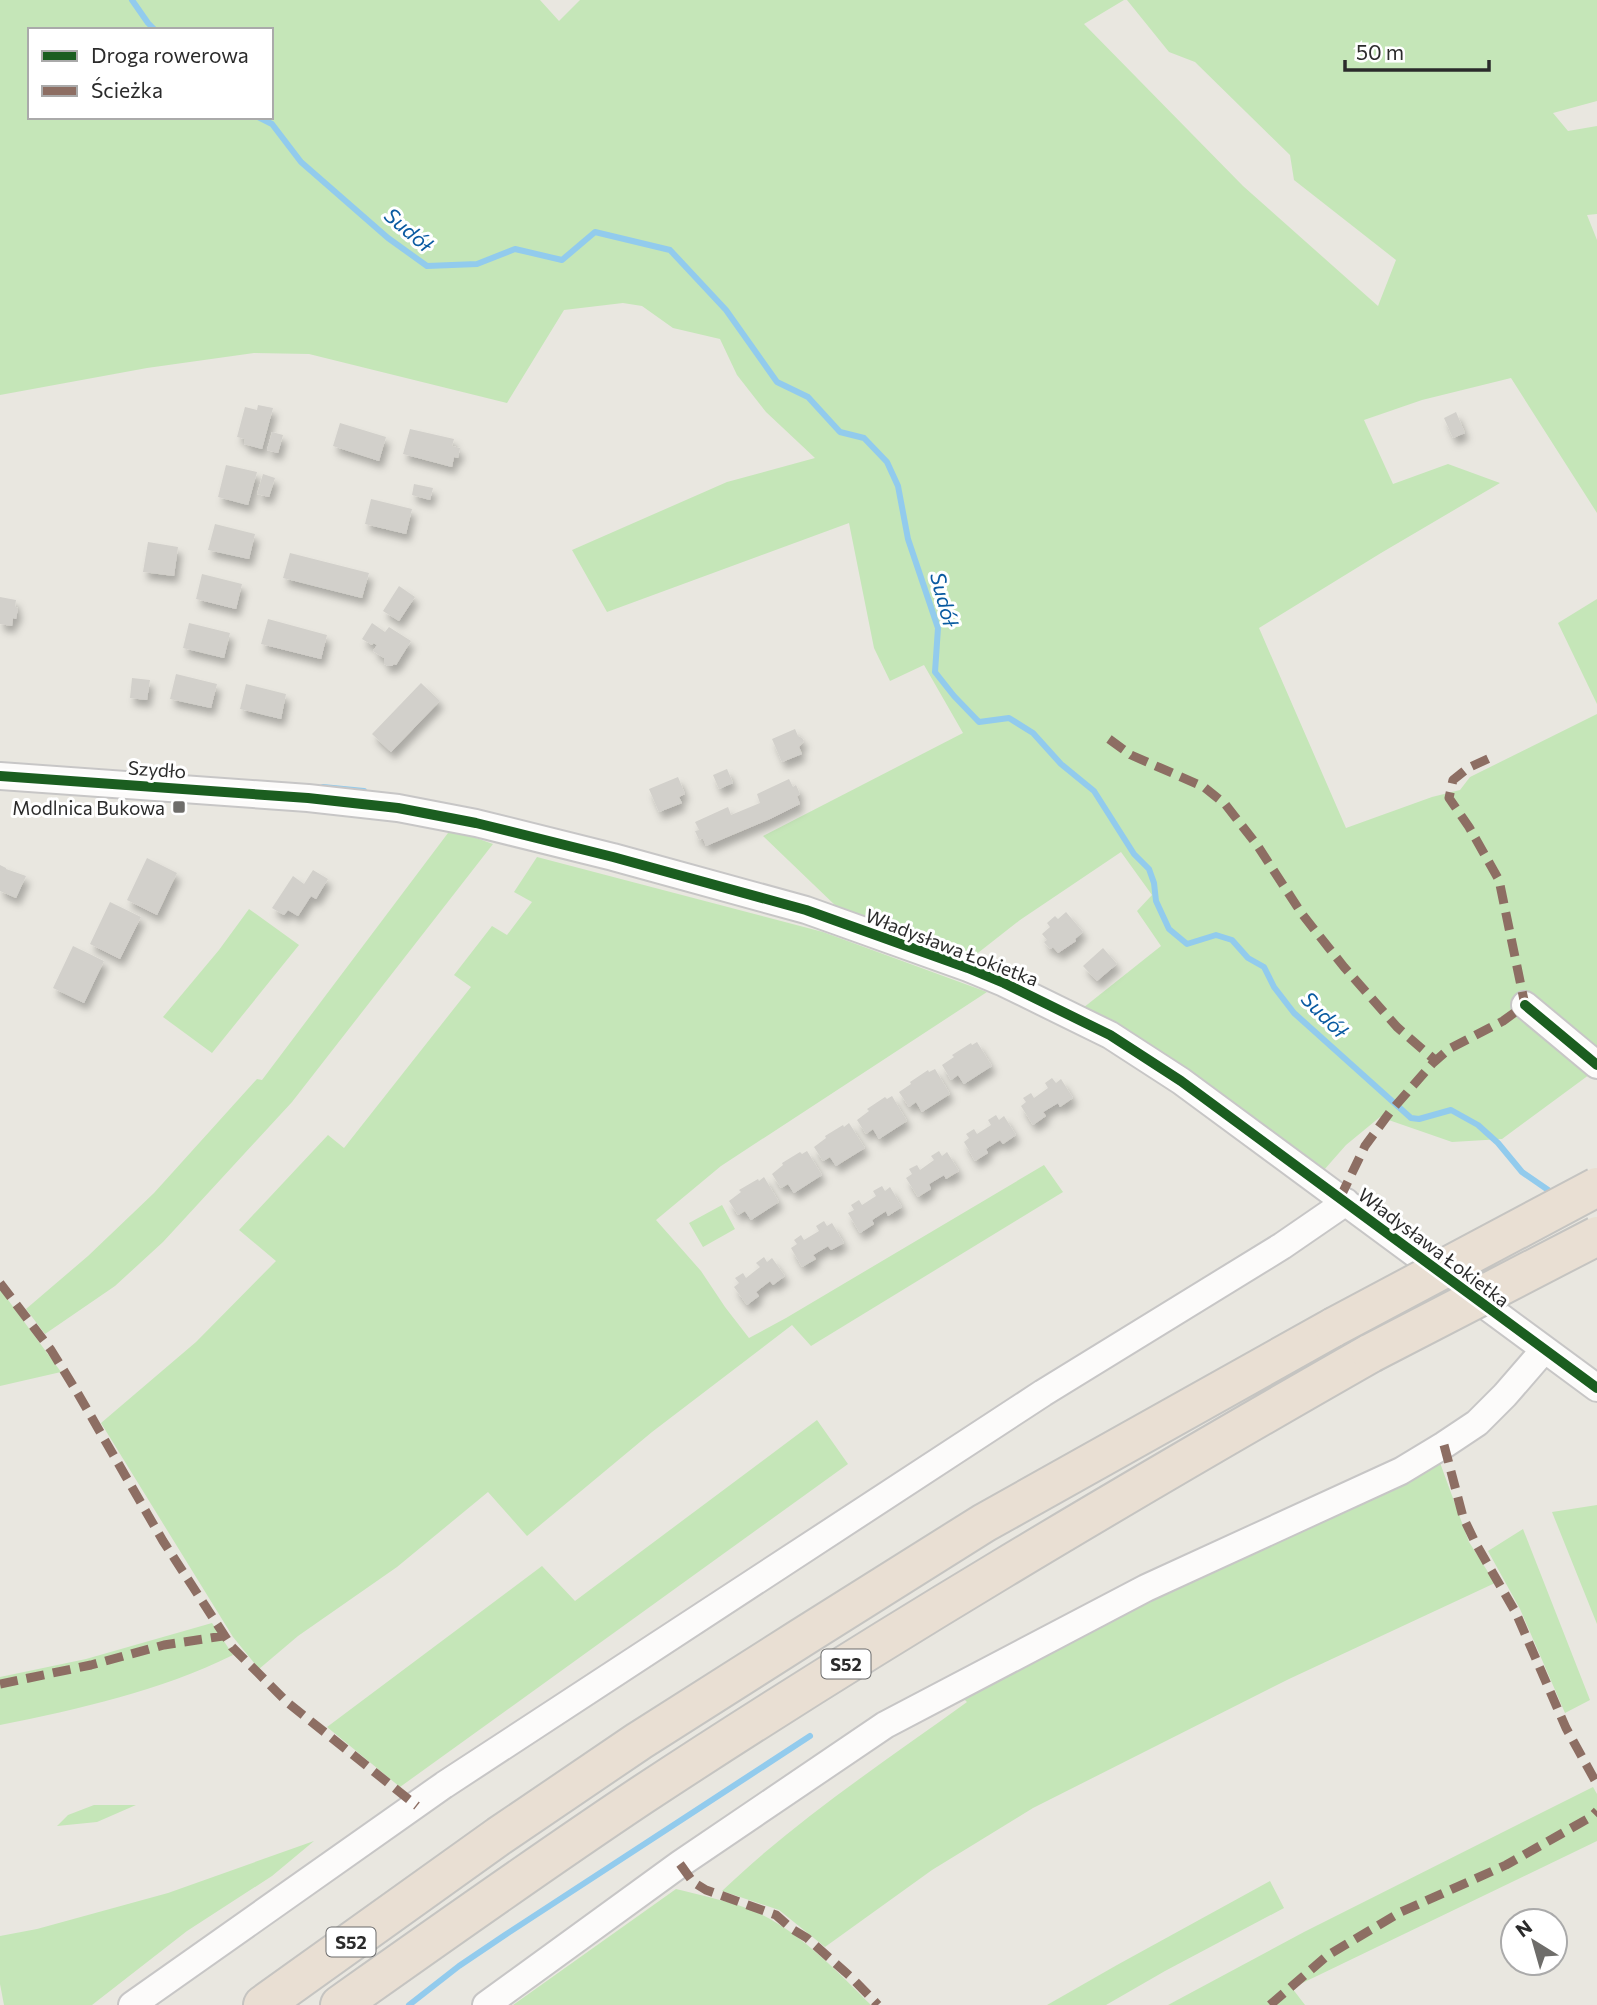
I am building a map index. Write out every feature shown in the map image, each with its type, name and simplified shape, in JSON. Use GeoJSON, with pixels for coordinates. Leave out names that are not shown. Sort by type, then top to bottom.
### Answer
{"type":"FeatureCollection","features":[{"type":"Feature","properties":{"kind":"highway","name":"S52"},"geometry":{"type":"LineString","coordinates":[[263,2005],[499,1836],[639,1741],[984,1523],[1334,1328],[1597,1187]]}},
{"type":"Feature","properties":{"kind":"highway","name":"S52"},"geometry":{"type":"LineString","coordinates":[[340,2005],[642,1796],[832,1673],[1161,1474],[1371,1353],[1597,1236]]}},
{"type":"Feature","properties":{"kind":"street","name":"Szydło"},"geometry":{"type":"LineString","coordinates":[[0,776],[312,799]]}},
{"type":"Feature","properties":{"kind":"street","name":"Władysława Łokietka"},"geometry":{"type":"LineString","coordinates":[[312,799],[398,807],[439,814],[601,854],[806,911],[1004,983],[1110,1035],[1181,1080],[1597,1388]]}},
{"type":"Feature","properties":{"kind":"street"},"geometry":{"type":"LineString","coordinates":[[1525,1005],[1597,1065]]}},
{"type":"Feature","properties":{"kind":"street"},"geometry":{"type":"LineString","coordinates":[[132,2005],[444,1786],[1043,1393],[1282,1247],[1346,1202]]}},
{"type":"Feature","properties":{"kind":"street"},"geometry":{"type":"LineString","coordinates":[[485,2005],[680,1864],[885,1725],[1146,1588],[1401,1471],[1444,1445],[1477,1423],[1544,1350]]}},
{"type":"Feature","properties":{"kind":"green space"},"geometry":{"type":"Polygon","coordinates":[[[0,0],[540,0],[559,21],[580,0],[1124,0],[1084,24],[1243,186],[1378,306],[1396,260],[1294,180],[1290,155],[1195,62],[1169,52],[1127,0],[1597,0],[1597,101],[1553,113],[1568,131],[1597,126],[1597,214],[1587,215],[1597,240],[1597,513],[1511,378],[1422,400],[1364,420],[1393,484],[1448,464],[1500,483],[1259,628],[1346,828],[1432,797],[1460,790],[1470,777],[1597,714],[1597,1069],[1502,1139],[1452,1142],[1380,1117],[1346,1145],[1324,1170],[1083,1008],[1161,946],[1137,911],[1152,895],[1121,852],[1020,920],[974,956],[838,908],[763,836],[963,733],[924,665],[890,681],[874,648],[849,523],[607,612],[572,550],[727,482],[815,458],[766,412],[737,375],[720,339],[673,328],[642,306],[623,303],[564,310],[507,403],[309,354],[254,353],[147,368],[0,395],[0,0]]]}},
{"type":"Feature","properties":{"kind":"green space"},"geometry":{"type":"Polygon","coordinates":[[[1597,599],[1597,704],[1558,623],[1597,599]]]}},
{"type":"Feature","properties":{"kind":"green space"},"geometry":{"type":"Polygon","coordinates":[[[451,829],[493,844],[292,1102],[163,1242],[115,1286],[45,1334],[26,1309],[88,1256],[154,1193],[257,1079],[262,1080],[451,829]]]}},
{"type":"Feature","properties":{"kind":"green space"},"geometry":{"type":"Polygon","coordinates":[[[537,857],[823,932],[987,992],[721,1166],[656,1220],[701,1271],[749,1338],[1044,1165],[1063,1192],[811,1346],[792,1325],[652,1432],[527,1536],[488,1492],[397,1567],[298,1636],[259,1669],[233,1637],[101,1423],[196,1342],[276,1261],[239,1230],[328,1135],[344,1148],[471,987],[454,975],[492,926],[507,935],[532,902],[514,892],[537,857]]]}},
{"type":"Feature","properties":{"kind":"green space"},"geometry":{"type":"Polygon","coordinates":[[[249,909],[299,945],[212,1053],[163,1017],[249,909]]]}},
{"type":"Feature","properties":{"kind":"green space"},"geometry":{"type":"Polygon","coordinates":[[[722,1205],[735,1229],[703,1247],[689,1223],[722,1205]]]}},
{"type":"Feature","properties":{"kind":"green space"},"geometry":{"type":"Polygon","coordinates":[[[0,1289],[3,1293],[61,1372],[0,1386],[0,1289]]]}},
{"type":"Feature","properties":{"kind":"green space"},"geometry":{"type":"Polygon","coordinates":[[[817,1420],[848,1464],[400,1787],[327,1727],[542,1566],[575,1601],[817,1420]]]}},
{"type":"Feature","properties":{"kind":"green space"},"geometry":{"type":"Polygon","coordinates":[[[1439,1460],[1469,1542],[1495,1583],[1289,1679],[1033,1808],[932,1870],[825,1947],[779,1910],[722,1891],[810,1816],[967,1702],[962,1697],[1174,1587],[1439,1460]]]}},
{"type":"Feature","properties":{"kind":"green space"},"geometry":{"type":"Polygon","coordinates":[[[1597,1505],[1597,1624],[1552,1512],[1597,1505]]]}},
{"type":"Feature","properties":{"kind":"green space"},"geometry":{"type":"Polygon","coordinates":[[[1523,1529],[1590,1700],[1565,1713],[1520,1609],[1488,1551],[1523,1529]]]}},
{"type":"Feature","properties":{"kind":"green space"},"geometry":{"type":"Polygon","coordinates":[[[212,1623],[233,1655],[148,1689],[0,1725],[0,1677],[86,1659],[212,1623]]]}},
{"type":"Feature","properties":{"kind":"green space"},"geometry":{"type":"Polygon","coordinates":[[[1593,1787],[1597,1794],[1597,1841],[1292,1988],[1305,2005],[1168,2005],[1304,1932],[1593,1787]]]}},
{"type":"Feature","properties":{"kind":"green space"},"geometry":{"type":"Polygon","coordinates":[[[94,1805],[136,1805],[97,1822],[57,1826],[68,1815],[94,1805]]]}},
{"type":"Feature","properties":{"kind":"green space"},"geometry":{"type":"Polygon","coordinates":[[[314,1841],[272,1876],[187,1931],[92,2005],[4,2005],[0,1984],[0,1936],[37,1929],[168,1893],[314,1841]]]}},
{"type":"Feature","properties":{"kind":"green space"},"geometry":{"type":"Polygon","coordinates":[[[1270,1881],[1284,1908],[1106,2005],[1047,2005],[1117,1965],[1270,1881]]]}},
{"type":"Feature","properties":{"kind":"green space"},"geometry":{"type":"Polygon","coordinates":[[[676,1889],[736,1905],[770,1919],[802,1940],[871,2005],[513,2005],[676,1889]]]}},
{"type":"Feature","properties":{"kind":"building"},"geometry":{"type":"Polygon","coordinates":[[[258,405],[273,408],[262,449],[244,444],[245,439],[237,437],[245,407],[257,410],[258,405]]]}},
{"type":"Feature","properties":{"kind":"building"},"geometry":{"type":"Polygon","coordinates":[[[1456,412],[1465,433],[1453,438],[1444,418],[1456,412]]]}},
{"type":"Feature","properties":{"kind":"building"},"geometry":{"type":"Polygon","coordinates":[[[340,423],[386,437],[379,461],[333,446],[340,423]]]}},
{"type":"Feature","properties":{"kind":"building"},"geometry":{"type":"Polygon","coordinates":[[[410,429],[454,439],[452,446],[460,448],[452,467],[403,454],[410,429]]]}},
{"type":"Feature","properties":{"kind":"building"},"geometry":{"type":"Polygon","coordinates":[[[272,432],[283,435],[278,453],[267,450],[272,432]]]}},
{"type":"Feature","properties":{"kind":"building"},"geometry":{"type":"Polygon","coordinates":[[[226,465],[257,472],[248,505],[218,497],[226,465]]]}},
{"type":"Feature","properties":{"kind":"building"},"geometry":{"type":"Polygon","coordinates":[[[263,474],[275,478],[269,497],[257,494],[263,474]]]}},
{"type":"Feature","properties":{"kind":"building"},"geometry":{"type":"Polygon","coordinates":[[[414,484],[433,488],[430,500],[412,495],[414,484]]]}},
{"type":"Feature","properties":{"kind":"building"},"geometry":{"type":"Polygon","coordinates":[[[371,499],[412,509],[406,534],[365,524],[371,499]]]}},
{"type":"Feature","properties":{"kind":"building"},"geometry":{"type":"Polygon","coordinates":[[[215,524],[255,534],[249,559],[208,550],[215,524]]]}},
{"type":"Feature","properties":{"kind":"building"},"geometry":{"type":"Polygon","coordinates":[[[148,542],[178,547],[174,576],[143,572],[148,542]]]}},
{"type":"Feature","properties":{"kind":"building"},"geometry":{"type":"Polygon","coordinates":[[[290,553],[369,573],[362,598],[283,578],[290,553]]]}},
{"type":"Feature","properties":{"kind":"building"},"geometry":{"type":"Polygon","coordinates":[[[202,574],[242,584],[236,609],[196,599],[202,574]]]}},
{"type":"Feature","properties":{"kind":"building"},"geometry":{"type":"Polygon","coordinates":[[[399,586],[415,597],[399,621],[383,611],[399,586]]]}},
{"type":"Feature","properties":{"kind":"building"},"geometry":{"type":"Polygon","coordinates":[[[0,597],[16,600],[15,607],[18,608],[12,626],[0,624],[0,597]]]}},
{"type":"Feature","properties":{"kind":"building"},"geometry":{"type":"Polygon","coordinates":[[[268,619],[327,635],[321,659],[261,644],[268,619]]]}},
{"type":"Feature","properties":{"kind":"building"},"geometry":{"type":"Polygon","coordinates":[[[189,623],[230,633],[224,658],[183,648],[189,623]]]}},
{"type":"Feature","properties":{"kind":"building"},"geometry":{"type":"Polygon","coordinates":[[[372,623],[385,632],[389,627],[411,641],[396,665],[384,664],[384,658],[373,651],[377,645],[362,639],[372,623]]]}},
{"type":"Feature","properties":{"kind":"building"},"geometry":{"type":"Polygon","coordinates":[[[176,674],[217,684],[211,708],[170,699],[176,674]]]}},
{"type":"Feature","properties":{"kind":"building"},"geometry":{"type":"Polygon","coordinates":[[[132,678],[150,680],[147,700],[130,698],[132,678]]]}},
{"type":"Feature","properties":{"kind":"building"},"geometry":{"type":"Polygon","coordinates":[[[421,683],[440,701],[391,752],[372,734],[421,683]]]}},
{"type":"Feature","properties":{"kind":"building"},"geometry":{"type":"Polygon","coordinates":[[[246,684],[286,694],[281,719],[240,709],[246,684]]]}},
{"type":"Feature","properties":{"kind":"building"},"geometry":{"type":"Polygon","coordinates":[[[795,729],[804,741],[799,747],[802,754],[782,762],[772,739],[795,729]]]}},
{"type":"Feature","properties":{"kind":"building"},"geometry":{"type":"Polygon","coordinates":[[[727,769],[733,783],[719,789],[713,775],[727,769]]]}},
{"type":"Feature","properties":{"kind":"building"},"geometry":{"type":"Polygon","coordinates":[[[678,777],[685,794],[679,797],[682,803],[659,812],[649,789],[678,777]]]}},
{"type":"Feature","properties":{"kind":"building"},"geometry":{"type":"Polygon","coordinates":[[[789,779],[800,794],[797,796],[800,804],[706,846],[703,838],[699,840],[695,831],[699,830],[695,822],[728,807],[731,815],[760,803],[757,794],[789,779]]]}},
{"type":"Feature","properties":{"kind":"building"},"geometry":{"type":"Polygon","coordinates":[[[147,858],[177,873],[157,915],[127,900],[147,858]]]}},
{"type":"Feature","properties":{"kind":"building"},"geometry":{"type":"Polygon","coordinates":[[[0,865],[26,876],[16,898],[0,891],[0,865]]]}},
{"type":"Feature","properties":{"kind":"building"},"geometry":{"type":"Polygon","coordinates":[[[313,870],[328,879],[316,899],[311,896],[298,916],[288,910],[284,915],[272,908],[293,876],[304,884],[313,870]]]}},
{"type":"Feature","properties":{"kind":"building"},"geometry":{"type":"Polygon","coordinates":[[[110,902],[141,917],[120,959],[90,944],[110,902]]]}},
{"type":"Feature","properties":{"kind":"building"},"geometry":{"type":"Polygon","coordinates":[[[1066,912],[1083,932],[1076,941],[1058,953],[1044,942],[1047,940],[1042,934],[1050,927],[1047,923],[1066,912]]]}},
{"type":"Feature","properties":{"kind":"building"},"geometry":{"type":"Polygon","coordinates":[[[73,946],[104,961],[84,1003],[53,988],[73,946]]]}},
{"type":"Feature","properties":{"kind":"building"},"geometry":{"type":"Polygon","coordinates":[[[1103,948],[1117,964],[1097,981],[1083,966],[1103,948]]]}},
{"type":"Feature","properties":{"kind":"building"},"geometry":{"type":"Polygon","coordinates":[[[977,1042],[992,1066],[964,1084],[958,1075],[951,1080],[942,1065],[954,1057],[952,1055],[977,1042]]]}},
{"type":"Feature","properties":{"kind":"building"},"geometry":{"type":"Polygon","coordinates":[[[935,1069],[950,1094],[922,1112],[916,1102],[909,1107],[899,1092],[928,1070],[929,1072],[935,1069]]]}},
{"type":"Feature","properties":{"kind":"building"},"geometry":{"type":"Polygon","coordinates":[[[1052,1078],[1056,1083],[1061,1079],[1073,1098],[1060,1107],[1058,1103],[1043,1112],[1046,1116],[1033,1125],[1021,1106],[1026,1102],[1023,1098],[1031,1093],[1034,1098],[1048,1088],[1045,1083],[1052,1078]]]}},
{"type":"Feature","properties":{"kind":"building"},"geometry":{"type":"Polygon","coordinates":[[[892,1096],[907,1121],[879,1139],[873,1129],[866,1134],[857,1120],[869,1111],[867,1109],[885,1097],[887,1099],[892,1096]]]}},
{"type":"Feature","properties":{"kind":"building"},"geometry":{"type":"Polygon","coordinates":[[[996,1115],[999,1120],[1004,1116],[1016,1135],[1003,1144],[1000,1140],[986,1149],[988,1153],[975,1161],[964,1142],[969,1138],[966,1134],[974,1129],[977,1134],[991,1125],[988,1120],[996,1115]]]}},
{"type":"Feature","properties":{"kind":"building"},"geometry":{"type":"Polygon","coordinates":[[[849,1123],[865,1148],[836,1166],[830,1157],[823,1161],[814,1147],[826,1138],[825,1136],[849,1123]]]}},
{"type":"Feature","properties":{"kind":"building"},"geometry":{"type":"Polygon","coordinates":[[[807,1151],[822,1175],[794,1193],[788,1184],[781,1188],[772,1174],[782,1163],[800,1152],[802,1154],[807,1151]]]}},
{"type":"Feature","properties":{"kind":"building"},"geometry":{"type":"Polygon","coordinates":[[[939,1151],[942,1156],[947,1152],[959,1171],[946,1179],[944,1175],[929,1184],[931,1189],[918,1197],[906,1178],[912,1174],[909,1169],[917,1165],[920,1170],[934,1160],[931,1156],[939,1151]]]}},
{"type":"Feature","properties":{"kind":"building"},"geometry":{"type":"Polygon","coordinates":[[[764,1177],[779,1202],[751,1220],[745,1211],[738,1215],[729,1201],[741,1192],[739,1190],[764,1177]]]}},
{"type":"Feature","properties":{"kind":"building"},"geometry":{"type":"Polygon","coordinates":[[[882,1186],[885,1191],[890,1187],[902,1207],[888,1216],[886,1211],[872,1220],[874,1224],[860,1233],[848,1213],[854,1210],[851,1205],[859,1200],[862,1205],[876,1196],[873,1191],[882,1186]]]}},
{"type":"Feature","properties":{"kind":"building"},"geometry":{"type":"Polygon","coordinates":[[[824,1221],[827,1226],[832,1223],[844,1243],[831,1250],[828,1246],[813,1255],[816,1259],[802,1267],[791,1248],[797,1244],[794,1240],[801,1235],[804,1240],[819,1231],[816,1226],[824,1221]]]}},
{"type":"Feature","properties":{"kind":"building"},"geometry":{"type":"Polygon","coordinates":[[[764,1257],[767,1262],[772,1258],[785,1276],[773,1285],[770,1281],[756,1292],[759,1296],[747,1305],[734,1287],[739,1283],[735,1278],[743,1273],[746,1278],[760,1267],[756,1263],[764,1257]]]}},
{"type":"Feature","properties":{"kind":"waterway","name":"Sudół"},"geometry":{"type":"LineString","coordinates":[[132,0],[153,28]]}},
{"type":"Feature","properties":{"kind":"waterway","name":"Sudół"},"geometry":{"type":"LineString","coordinates":[[262,119],[272,124],[301,162],[388,238],[427,266],[477,264],[515,249],[562,260],[595,232],[670,250],[726,310],[777,382],[808,397],[840,432],[864,438],[887,462],[898,486],[908,539],[938,628],[935,672],[979,722],[1009,718],[1033,733],[1061,764],[1094,791],[1134,854],[1149,869],[1156,901],[1169,929],[1187,944],[1216,935],[1232,940],[1248,958],[1264,967],[1274,987],[1294,1013],[1411,1118],[1419,1119],[1451,1110],[1478,1125],[1498,1143],[1522,1172],[1554,1194]]}},
{"type":"Feature","properties":{"kind":"waterway"},"geometry":{"type":"LineString","coordinates":[[323,787],[364,791]]}},
{"type":"Feature","properties":{"kind":"waterway"},"geometry":{"type":"LineString","coordinates":[[409,2005],[505,1935],[810,1736]]}},
{"type":"Feature","properties":{"kind":"marked path"},"geometry":{"type":"LineString","coordinates":[[1109,739],[1131,755],[1204,787],[1225,804],[1257,845],[1302,914],[1344,967],[1397,1027],[1436,1061]]}},
{"type":"Feature","properties":{"kind":"marked path"},"geometry":{"type":"LineString","coordinates":[[1340,1198],[1365,1146],[1390,1112],[1432,1064],[1449,1049],[1503,1021],[1525,1005],[1499,880],[1449,798],[1453,780],[1468,768],[1492,757]]}},
{"type":"Feature","properties":{"kind":"marked path"},"geometry":{"type":"LineString","coordinates":[[0,1283],[51,1350],[163,1541],[232,1647],[288,1703],[417,1806]]}},
{"type":"Feature","properties":{"kind":"marked path"},"geometry":{"type":"LineString","coordinates":[[1444,1445],[1463,1517],[1516,1613],[1566,1728],[1597,1784]]}},
{"type":"Feature","properties":{"kind":"marked path"},"geometry":{"type":"LineString","coordinates":[[0,1684],[91,1665],[164,1645],[223,1636]]}},
{"type":"Feature","properties":{"kind":"marked path"},"geometry":{"type":"LineString","coordinates":[[1270,2005],[1328,1955],[1401,1912],[1506,1865],[1597,1811]]}},
{"type":"Feature","properties":{"kind":"marked path"},"geometry":{"type":"LineString","coordinates":[[680,1864],[693,1882],[706,1890],[776,1915],[807,1938],[878,2005]]}},
{"type":"Feature","properties":{"kind":"cycle path"},"geometry":{"type":"LineString","coordinates":[[0,776],[308,798],[398,808],[476,823],[806,910],[968,968],[1110,1035],[1181,1081],[1597,1388]]}},
{"type":"Feature","properties":{"kind":"cycle path"},"geometry":{"type":"LineString","coordinates":[[1525,1005],[1597,1065]]}},
{"type":"Feature","properties":{"kind":"place","name":"Modlnica Bukowa"},"geometry":{"type":"Point","coordinates":[179,807]}}]}
